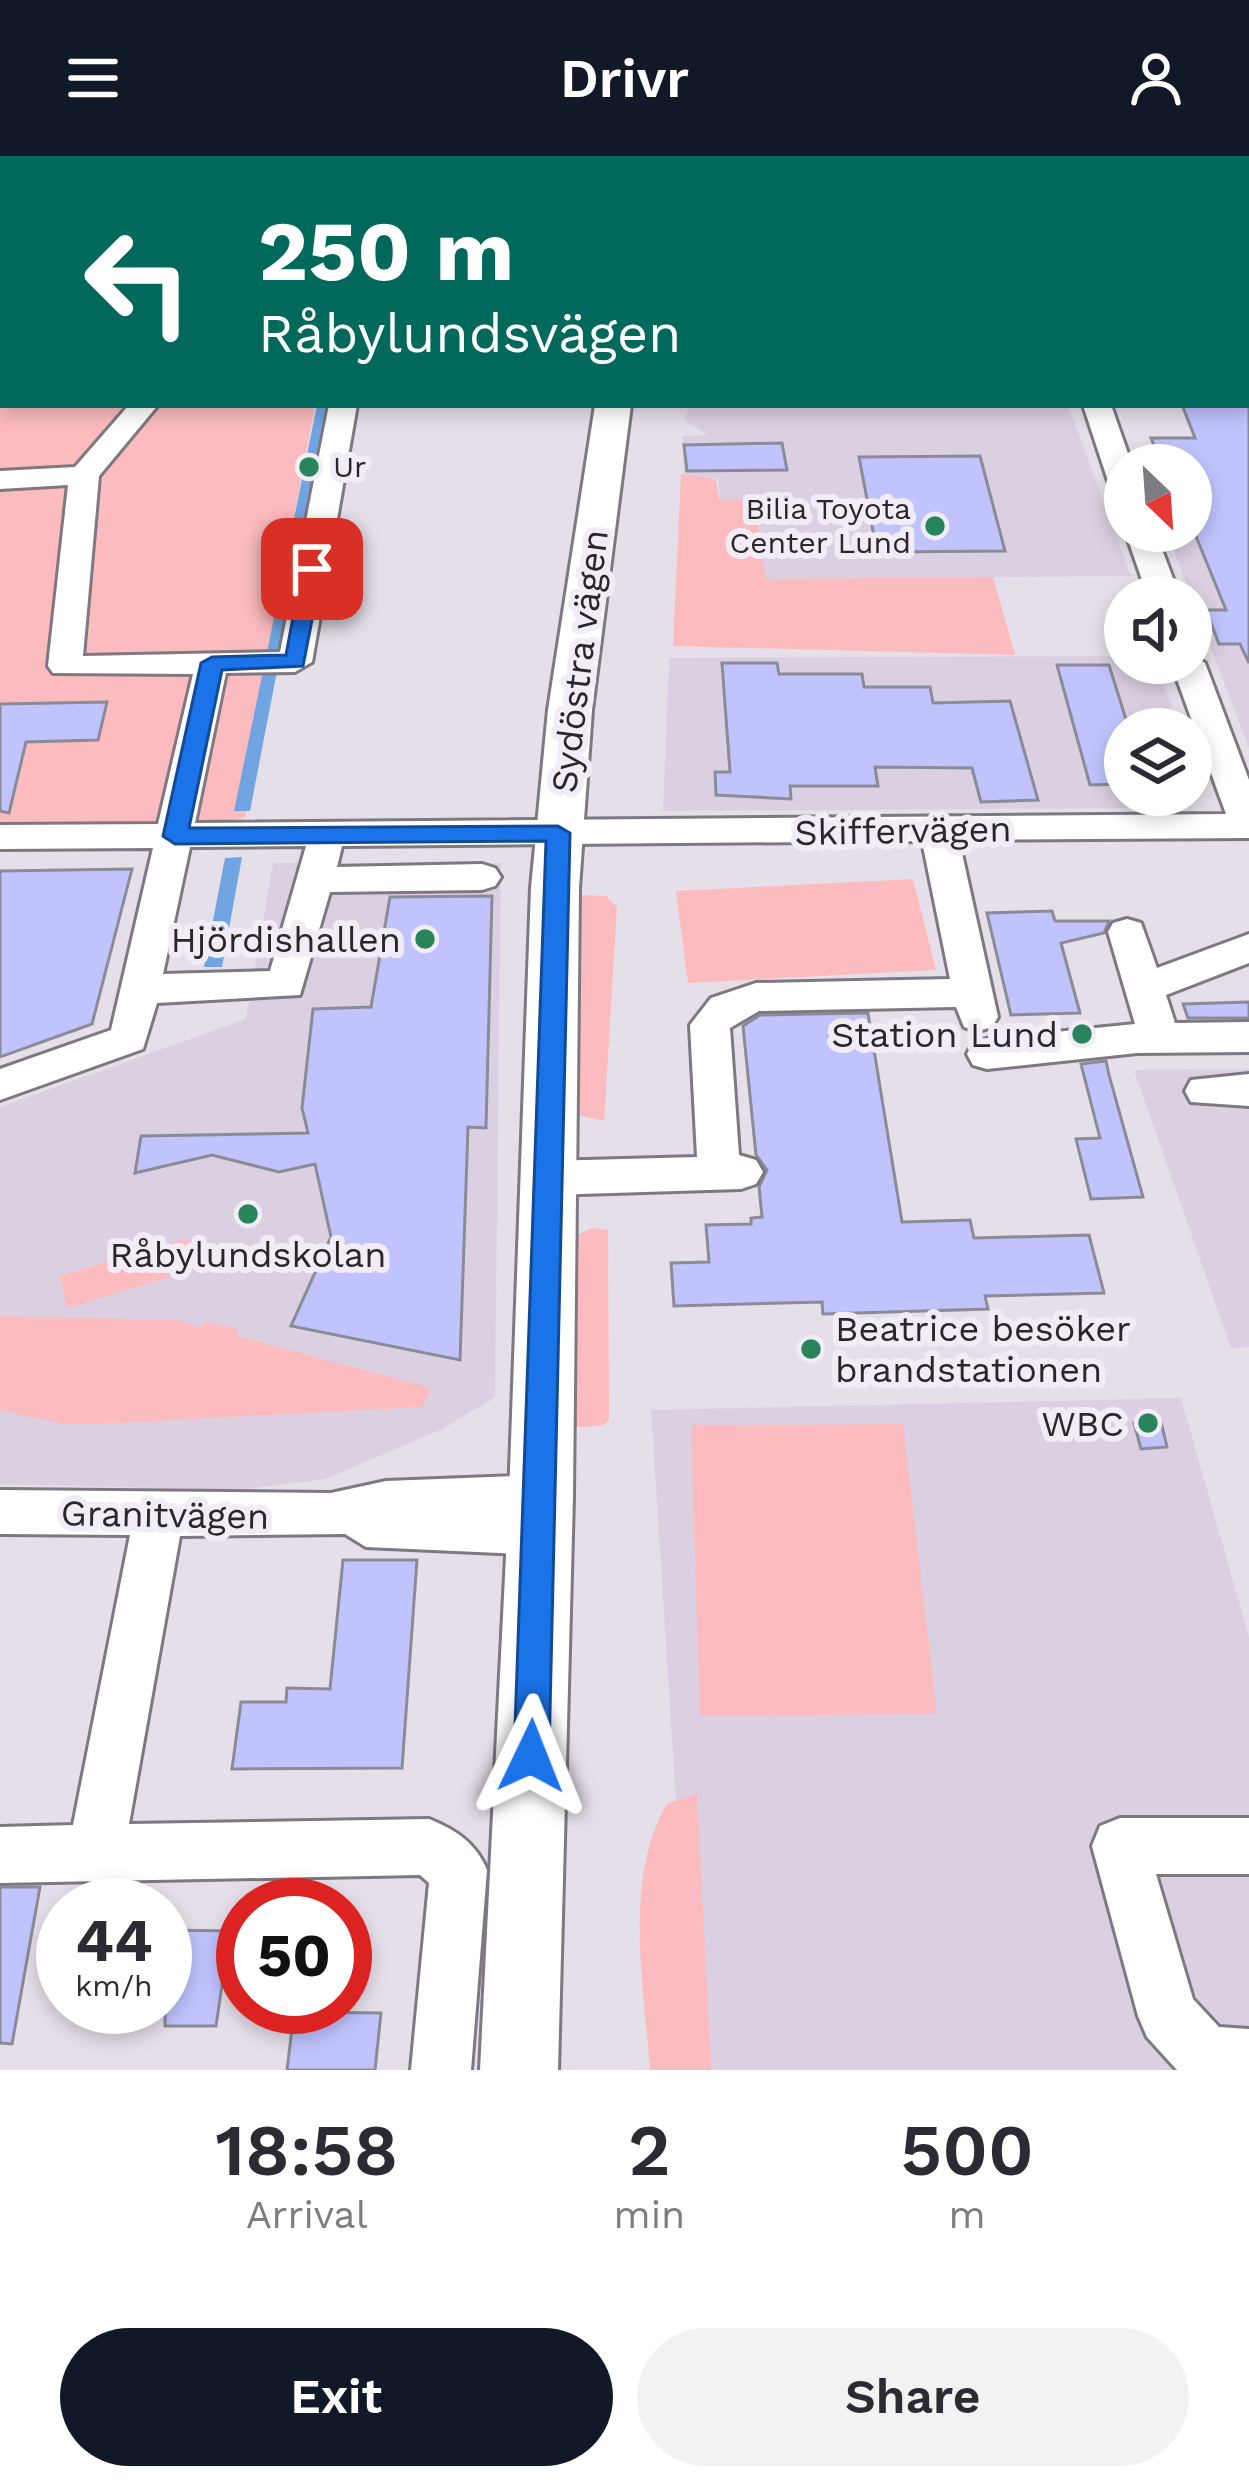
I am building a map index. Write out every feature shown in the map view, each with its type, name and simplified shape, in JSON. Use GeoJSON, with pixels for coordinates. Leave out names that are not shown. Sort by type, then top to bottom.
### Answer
{"type":"FeatureCollection","features":[{"type":"Feature","properties":{"kind":"main road","name":"Sydöstra vägen"},"geometry":{"type":"LineString","coordinates":[[519,2070],[541,1515],[558,833],[613,408]]}},
{"type":"Feature","properties":{"kind":"street"},"geometry":{"type":"LineString","coordinates":[[141,408],[84,475],[65,666],[295,662],[342,408]]}},
{"type":"Feature","properties":{"kind":"street"},"geometry":{"type":"LineString","coordinates":[[1098,408],[1110,444]]}},
{"type":"Feature","properties":{"kind":"street"},"geometry":{"type":"LineString","coordinates":[[0,480],[84,475]]}},
{"type":"Feature","properties":{"kind":"street"},"geometry":{"type":"LineString","coordinates":[[0,1085],[129,1040],[175,836],[223,663]]}},
{"type":"Feature","properties":{"kind":"street"},"geometry":{"type":"LineString","coordinates":[[1196,684],[1248,826]]}},
{"type":"Feature","properties":{"kind":"street","name":"Skiffervägen"},"geometry":{"type":"LineString","coordinates":[[0,838],[1248,826]]}},
{"type":"Feature","properties":{"kind":"street"},"geometry":{"type":"LineString","coordinates":[[938,829],[980,1022]]}},
{"type":"Feature","properties":{"kind":"street"},"geometry":{"type":"LineString","coordinates":[[141,989],[286,985],[327,835]]}},
{"type":"Feature","properties":{"kind":"street"},"geometry":{"type":"LineString","coordinates":[[314,880],[482,877]]}},
{"type":"Feature","properties":{"kind":"street"},"geometry":{"type":"LineString","coordinates":[[1127,932],[1159,1038]]}},
{"type":"Feature","properties":{"kind":"street"},"geometry":{"type":"LineString","coordinates":[[1144,988],[1249,949]]}},
{"type":"Feature","properties":{"kind":"street"},"geometry":{"type":"LineString","coordinates":[[548,1178],[730,1173],[708,1036],[725,1008],[756,997],[980,1022],[1059,1052],[1108,1038],[1249,1037]]}},
{"type":"Feature","properties":{"kind":"street"},"geometry":{"type":"LineString","coordinates":[[1206,1091],[1249,1090]]}},
{"type":"Feature","properties":{"kind":"street","name":"Granitvägen"},"geometry":{"type":"LineString","coordinates":[[0,1512],[331,1515],[383,1530],[541,1515]]}},
{"type":"Feature","properties":{"kind":"street"},"geometry":{"type":"LineString","coordinates":[[95,1855],[159,1514]]}},
{"type":"Feature","properties":{"kind":"street"},"geometry":{"type":"LineString","coordinates":[[1249,1846],[1120,1846],[1168,2016],[1179,2035],[1205,2056],[1249,2060]]}},
{"type":"Feature","properties":{"kind":"street"},"geometry":{"type":"LineString","coordinates":[[0,1855],[429,1847],[459,1870],[441,2070]]}},
{"type":"Feature","properties":{"kind":"shaded area"},"geometry":{"type":"Polygon","coordinates":[[[0,408],[314,408],[248,760],[246,817],[214,825],[0,829],[0,408]]]}},
{"type":"Feature","properties":{"kind":"shaded area"},"geometry":{"type":"Polygon","coordinates":[[[688,408],[1069,408],[1104,503],[1104,552],[1122,552],[1131,576],[765,579],[757,499],[720,499],[718,478],[684,478],[682,436],[708,435],[685,420],[688,408]]]}},
{"type":"Feature","properties":{"kind":"shaded area"},"geometry":{"type":"Polygon","coordinates":[[[681,474],[716,479],[719,499],[755,499],[766,579],[993,577],[1015,655],[673,646],[681,474]]]}},
{"type":"Feature","properties":{"kind":"shaded area"},"geometry":{"type":"Polygon","coordinates":[[[1249,525],[1249,748],[1212,651],[1212,576],[1183,576],[1174,552],[1212,552],[1212,527],[1249,525]]]}},
{"type":"Feature","properties":{"kind":"shaded area"},"geometry":{"type":"Polygon","coordinates":[[[1104,656],[1104,684],[1163,684],[1172,708],[1104,708],[1104,808],[663,811],[669,658],[1104,656]]]}},
{"type":"Feature","properties":{"kind":"shaded area","name":"Råbylundskolan"},"geometry":{"type":"Polygon","coordinates":[[[273,863],[501,863],[495,1397],[440,1430],[326,1479],[238,1490],[0,1484],[0,1107],[246,1019],[273,863]]]}},
{"type":"Feature","properties":{"kind":"shaded area"},"geometry":{"type":"Polygon","coordinates":[[[913,879],[936,970],[688,983],[676,891],[913,879]]]}},
{"type":"Feature","properties":{"kind":"shaded area"},"geometry":{"type":"Polygon","coordinates":[[[578,895],[606,896],[617,907],[604,1121],[579,1115],[571,1104],[578,895]]]}},
{"type":"Feature","properties":{"kind":"shaded area"},"geometry":{"type":"Polygon","coordinates":[[[1249,1069],[1249,1347],[1231,1348],[1134,1070],[1249,1069]]]}},
{"type":"Feature","properties":{"kind":"shaded area"},"geometry":{"type":"Polygon","coordinates":[[[592,1228],[608,1230],[609,1420],[602,1426],[559,1428],[573,1237],[592,1228]]]}},
{"type":"Feature","properties":{"kind":"shaded area"},"geometry":{"type":"Polygon","coordinates":[[[187,1238],[196,1269],[67,1308],[60,1276],[187,1238]]]}},
{"type":"Feature","properties":{"kind":"shaded area"},"geometry":{"type":"Polygon","coordinates":[[[0,1316],[176,1320],[201,1327],[205,1322],[239,1329],[237,1336],[431,1388],[422,1407],[62,1424],[0,1410],[0,1316]]]}},
{"type":"Feature","properties":{"kind":"shaded area"},"geometry":{"type":"Polygon","coordinates":[[[1181,1398],[1249,1637],[1249,2070],[693,2070],[651,1410],[1181,1398]]]}},
{"type":"Feature","properties":{"kind":"shaded area"},"geometry":{"type":"Polygon","coordinates":[[[903,1424],[937,1714],[700,1716],[691,1425],[903,1424]]]}},
{"type":"Feature","properties":{"kind":"shaded area"},"geometry":{"type":"Polygon","coordinates":[[[697,1793],[711,2070],[650,2070],[640,1934],[645,1865],[667,1804],[697,1793]]]}},
{"type":"Feature","properties":{"kind":"water"},"geometry":{"type":"Polygon","coordinates":[[[316,408],[327,408],[280,652],[267,652],[316,408]]]}},
{"type":"Feature","properties":{"kind":"water"},"geometry":{"type":"Polygon","coordinates":[[[263,671],[277,671],[250,811],[234,811],[263,671]]]}},
{"type":"Feature","properties":{"kind":"water"},"geometry":{"type":"Polygon","coordinates":[[[242,857],[222,967],[204,967],[225,858],[242,857]]]}},
{"type":"Feature","properties":{"kind":"building"},"geometry":{"type":"Polygon","coordinates":[[[1183,408],[1249,408],[1249,663],[1240,644],[1219,644],[1212,626],[1212,610],[1226,610],[1202,552],[1212,552],[1212,444],[1153,444],[1151,438],[1195,438],[1183,408]]]}},
{"type":"Feature","properties":{"kind":"building"},"geometry":{"type":"Polygon","coordinates":[[[782,443],[787,470],[687,471],[684,445],[782,443]]]}},
{"type":"Feature","properties":{"kind":"building","name":"Bilia Toyota Center Lund"},"geometry":{"type":"Polygon","coordinates":[[[980,456],[1005,551],[877,552],[859,457],[980,456]]]}},
{"type":"Feature","properties":{"kind":"building"},"geometry":{"type":"Polygon","coordinates":[[[722,663],[777,663],[779,674],[862,674],[864,687],[930,687],[933,703],[1010,701],[1038,800],[981,802],[972,768],[875,767],[878,786],[790,786],[791,799],[716,795],[715,772],[730,772],[722,663]]]}},
{"type":"Feature","properties":{"kind":"building"},"geometry":{"type":"Polygon","coordinates":[[[1057,665],[1104,665],[1104,684],[1115,684],[1122,708],[1104,708],[1104,785],[1090,785],[1057,665]]]}},
{"type":"Feature","properties":{"kind":"building"},"geometry":{"type":"Polygon","coordinates":[[[107,702],[98,740],[26,742],[9,813],[0,811],[0,704],[107,702]]]}},
{"type":"Feature","properties":{"kind":"building"},"geometry":{"type":"Polygon","coordinates":[[[132,869],[92,1024],[0,1057],[0,871],[132,869]]]}},
{"type":"Feature","properties":{"kind":"building"},"geometry":{"type":"Polygon","coordinates":[[[492,896],[486,1128],[468,1127],[460,1360],[291,1326],[331,1237],[315,1164],[279,1172],[212,1155],[135,1173],[141,1136],[308,1133],[302,1108],[313,1009],[371,1007],[390,897],[492,896]]]}},
{"type":"Feature","properties":{"kind":"building"},"geometry":{"type":"Polygon","coordinates":[[[1052,911],[1055,921],[1109,921],[1104,933],[1061,943],[1080,1013],[1011,1015],[987,913],[1052,911]]]}},
{"type":"Feature","properties":{"kind":"building"},"geometry":{"type":"Polygon","coordinates":[[[1249,1002],[1249,1018],[1188,1018],[1183,1004],[1249,1002]]]}},
{"type":"Feature","properties":{"kind":"building"},"geometry":{"type":"Polygon","coordinates":[[[868,1013],[902,1222],[970,1220],[974,1238],[1089,1235],[1104,1293],[985,1296],[988,1309],[823,1314],[822,1302],[674,1306],[671,1263],[709,1262],[706,1225],[751,1224],[751,1218],[762,1217],[759,1187],[767,1170],[756,1155],[743,1026],[760,1015],[868,1013]]]}},
{"type":"Feature","properties":{"kind":"building"},"geometry":{"type":"Polygon","coordinates":[[[1106,1061],[1143,1197],[1091,1199],[1076,1139],[1100,1138],[1081,1064],[1106,1061]]]}},
{"type":"Feature","properties":{"kind":"building"},"geometry":{"type":"Polygon","coordinates":[[[1161,1422],[1167,1447],[1141,1449],[1134,1423],[1161,1422]]]}},
{"type":"Feature","properties":{"kind":"building"},"geometry":{"type":"Polygon","coordinates":[[[343,1560],[417,1560],[402,1768],[232,1769],[241,1702],[286,1702],[287,1688],[330,1689],[343,1560]]]}},
{"type":"Feature","properties":{"kind":"building"},"geometry":{"type":"Polygon","coordinates":[[[0,1887],[36,1887],[12,2044],[0,2043],[0,1887]]]}},
{"type":"Feature","properties":{"kind":"building"},"geometry":{"type":"Polygon","coordinates":[[[192,1930],[216,1931],[216,2026],[192,2026],[192,1930]]]}},
{"type":"Feature","properties":{"kind":"building"},"geometry":{"type":"Polygon","coordinates":[[[372,2013],[381,2013],[375,2070],[287,2070],[291,2034],[372,2034],[372,2013]]]}},
{"type":"Feature","properties":{"kind":"place","name":"Ur"},"geometry":{"type":"Point","coordinates":[309,467]}},
{"type":"Feature","properties":{"kind":"place","name":"Bilia Toyota Center Lund"},"geometry":{"type":"Point","coordinates":[935,526]}},
{"type":"Feature","properties":{"kind":"place","name":"Hjördishallen"},"geometry":{"type":"Point","coordinates":[425,939]}},
{"type":"Feature","properties":{"kind":"place","name":"Station Lund"},"geometry":{"type":"Point","coordinates":[1082,1034]}},
{"type":"Feature","properties":{"kind":"place","name":"Råbylundskolan"},"geometry":{"type":"Point","coordinates":[248,1214]}},
{"type":"Feature","properties":{"kind":"place","name":"Beatrice besöker brandstationen"},"geometry":{"type":"Point","coordinates":[811,1349]}},
{"type":"Feature","properties":{"kind":"place","name":"WBC"},"geometry":{"type":"Point","coordinates":[1148,1423]}},
{"type":"Feature","properties":{"kind":"route"},"geometry":{"type":"LineString","coordinates":[[312,569],[295,662],[212,663],[175,836],[558,833],[531,1756]]}}]}
